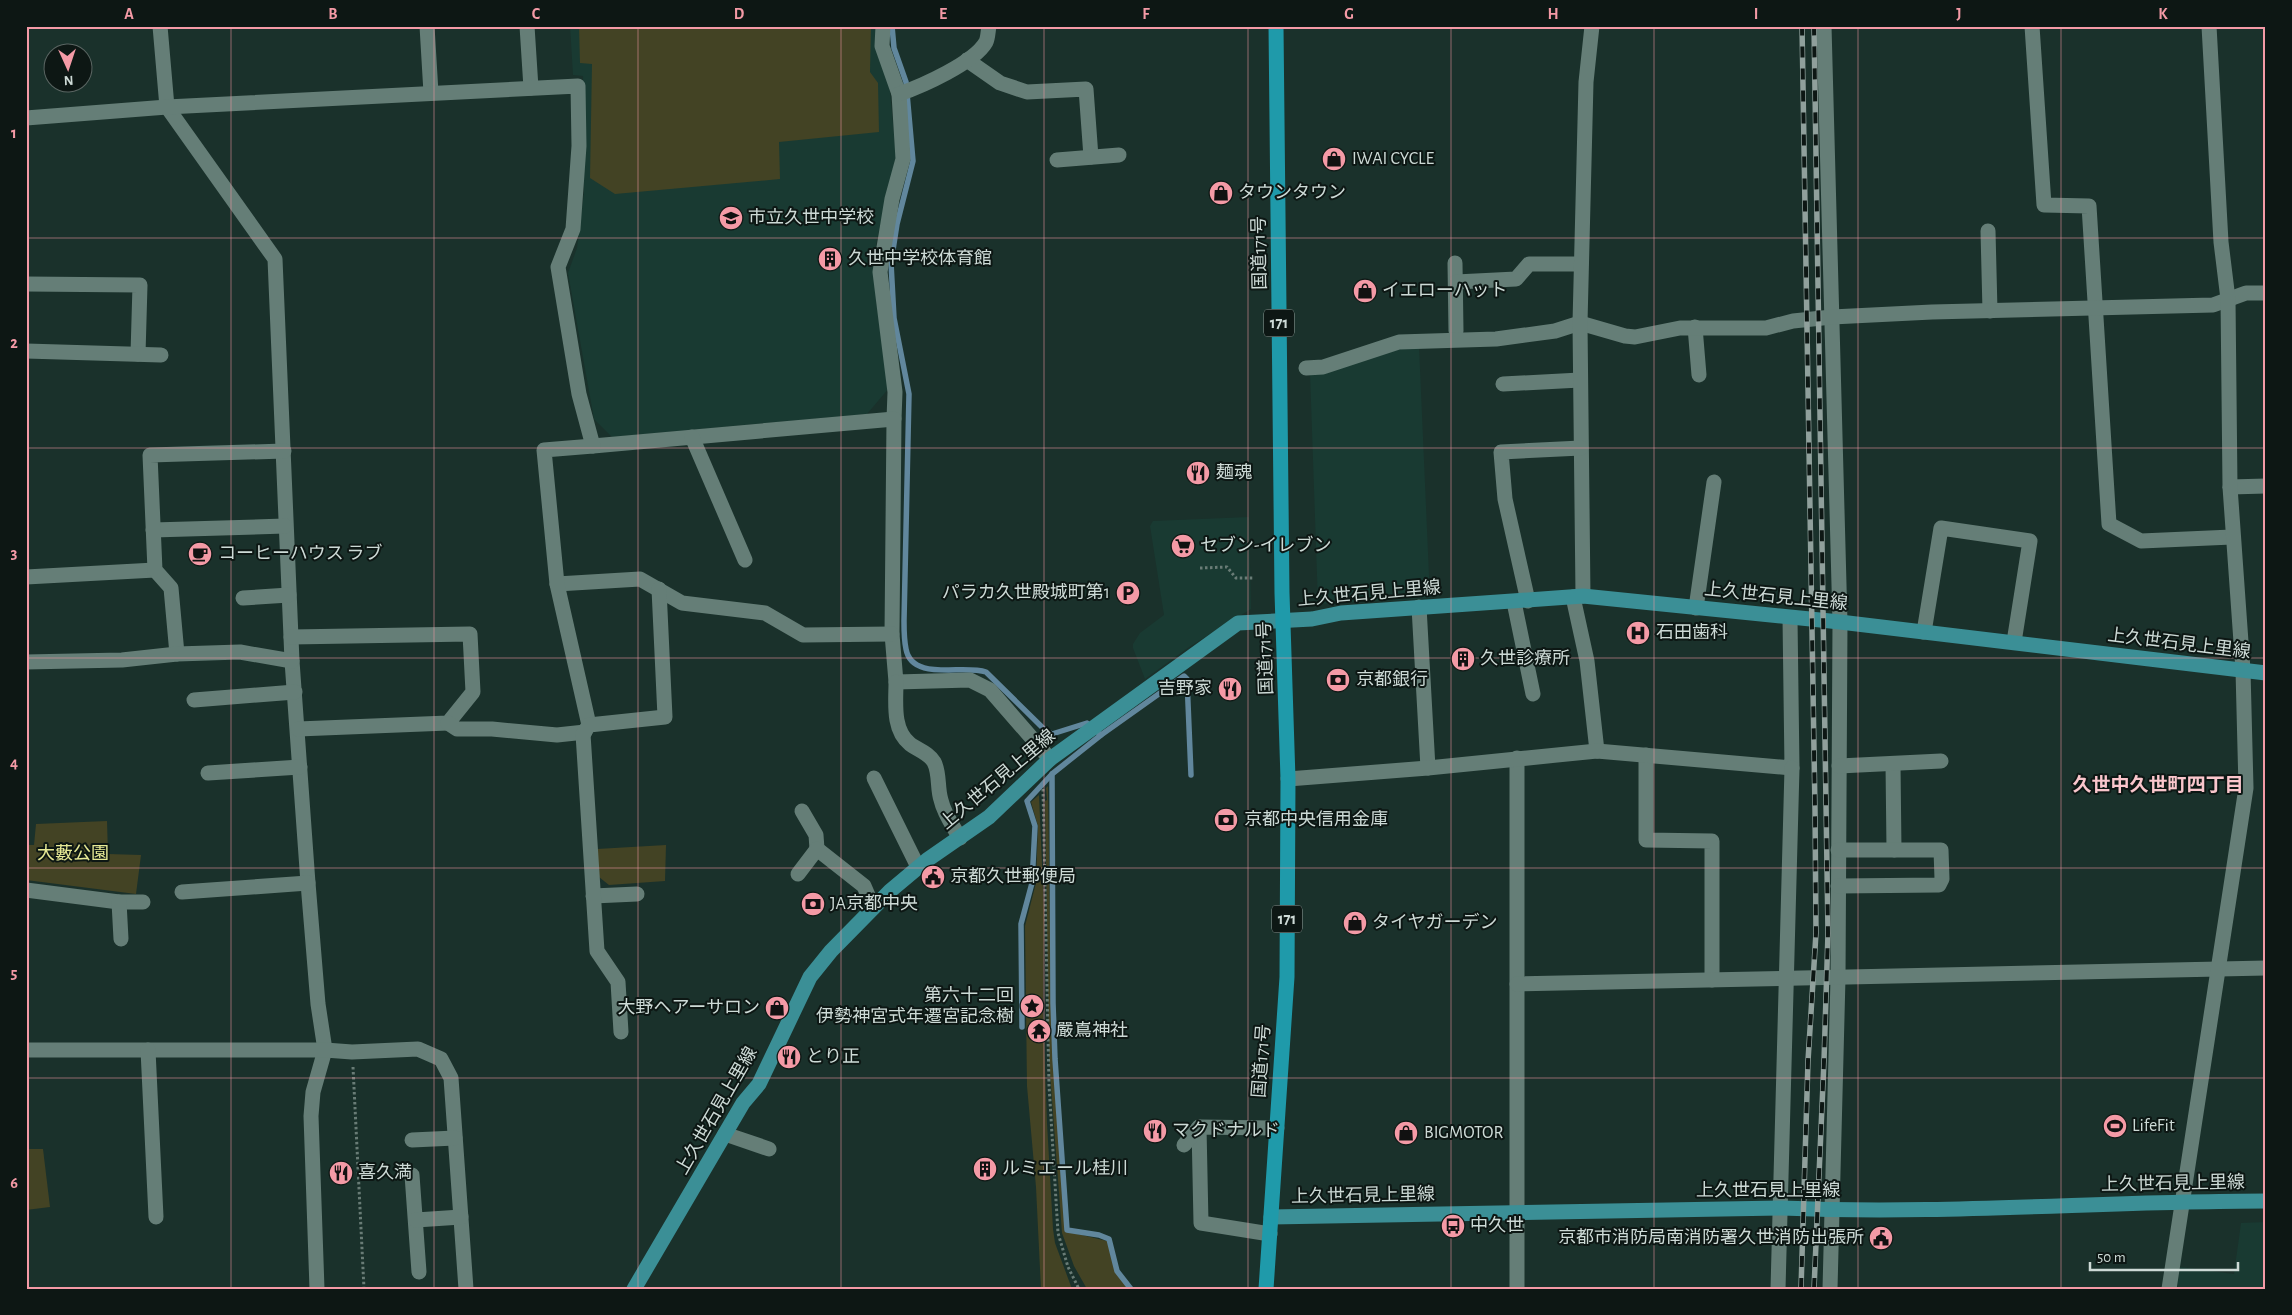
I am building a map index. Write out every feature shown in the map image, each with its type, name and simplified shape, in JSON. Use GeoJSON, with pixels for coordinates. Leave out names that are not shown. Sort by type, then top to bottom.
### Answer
{"type":"FeatureCollection","features":[{"type":"Feature","properties":{"kind":"highway","name":"国道171号"},"geometry":{"type":"LineString","coordinates":[[1266,1289],[1287,977],[1288,779],[1283,620],[1276,26]]}},
{"type":"Feature","properties":{"kind":"main road","name":"上久世石見上里線"},"geometry":{"type":"LineString","coordinates":[[634,1289],[743,1103],[759,1084],[810,978],[831,951],[873,907],[918,868],[989,816],[1050,759],[1238,623],[1312,619],[1341,613],[1419,607],[1578,597],[1840,622],[2266,673]]}},
{"type":"Feature","properties":{"kind":"main road","name":"上久世石見上里線"},"geometry":{"type":"LineString","coordinates":[[1271,1217],[1782,1208],[1833,1210],[1962,1209],[2183,1201],[2266,1201]]}},
{"type":"Feature","properties":{"kind":"street"},"geometry":{"type":"LineString","coordinates":[[160,26],[167,108],[275,259],[292,661],[318,1004],[325,1050],[313,1092],[310,1116],[317,1289]]}},
{"type":"Feature","properties":{"kind":"street"},"geometry":{"type":"LineString","coordinates":[[427,26],[432,93]]}},
{"type":"Feature","properties":{"kind":"street"},"geometry":{"type":"LineString","coordinates":[[527,26],[531,88]]}},
{"type":"Feature","properties":{"kind":"street"},"geometry":{"type":"LineString","coordinates":[[883,26],[882,46],[900,94],[902,159],[892,199],[880,272],[895,392],[892,634],[896,704],[899,732],[909,743],[930,756],[935,764],[942,804],[960,838]]}},
{"type":"Feature","properties":{"kind":"street"},"geometry":{"type":"LineString","coordinates":[[900,94],[924,85],[967,60],[986,42],[989,26]]}},
{"type":"Feature","properties":{"kind":"street"},"geometry":{"type":"LineString","coordinates":[[1592,26],[1586,82],[1581,264],[1580,380],[1582,448],[1578,597],[1597,750]]}},
{"type":"Feature","properties":{"kind":"street"},"geometry":{"type":"LineString","coordinates":[[1824,26],[1840,622],[1838,978],[1830,1289]]}},
{"type":"Feature","properties":{"kind":"street"},"geometry":{"type":"LineString","coordinates":[[2032,26],[2044,205],[2089,206],[2109,524],[2141,541],[2232,537]]}},
{"type":"Feature","properties":{"kind":"street"},"geometry":{"type":"LineString","coordinates":[[2169,1289],[2220,970],[2246,788],[2243,670],[2232,537],[2230,487],[2228,299],[2221,242],[2209,26]]}},
{"type":"Feature","properties":{"kind":"street"},"geometry":{"type":"LineString","coordinates":[[967,60],[1000,83],[1027,92],[1086,88],[1091,158]]}},
{"type":"Feature","properties":{"kind":"street"},"geometry":{"type":"LineString","coordinates":[[26,118],[167,108],[578,86],[579,146],[573,229],[558,268],[579,394],[593,446]]}},
{"type":"Feature","properties":{"kind":"street"},"geometry":{"type":"LineString","coordinates":[[1057,160],[1119,155]]}},
{"type":"Feature","properties":{"kind":"street"},"geometry":{"type":"LineString","coordinates":[[1988,231],[1990,311]]}},
{"type":"Feature","properties":{"kind":"street"},"geometry":{"type":"LineString","coordinates":[[1455,263],[1456,331]]}},
{"type":"Feature","properties":{"kind":"street"},"geometry":{"type":"LineString","coordinates":[[1456,282],[1516,279],[1530,264],[1581,264]]}},
{"type":"Feature","properties":{"kind":"street"},"geometry":{"type":"LineString","coordinates":[[26,284],[140,285],[138,354]]}},
{"type":"Feature","properties":{"kind":"street"},"geometry":{"type":"LineString","coordinates":[[1306,368],[1323,367],[1399,342],[1496,339],[1555,331],[1580,323],[1635,337],[1695,327],[1766,328],[1793,321],[1832,317],[2096,307],[2213,305],[2246,293],[2266,292]]}},
{"type":"Feature","properties":{"kind":"street"},"geometry":{"type":"LineString","coordinates":[[1695,327],[1700,375]]}},
{"type":"Feature","properties":{"kind":"street"},"geometry":{"type":"LineString","coordinates":[[26,351],[161,355]]}},
{"type":"Feature","properties":{"kind":"street"},"geometry":{"type":"LineString","coordinates":[[1503,384],[1580,380]]}},
{"type":"Feature","properties":{"kind":"street"},"geometry":{"type":"LineString","coordinates":[[621,1032],[618,982],[597,951],[583,734],[587,728],[557,584],[544,450],[894,418]]}},
{"type":"Feature","properties":{"kind":"street"},"geometry":{"type":"LineString","coordinates":[[692,437],[745,560]]}},
{"type":"Feature","properties":{"kind":"street"},"geometry":{"type":"LineString","coordinates":[[1533,694],[1505,499],[1502,452],[1582,448]]}},
{"type":"Feature","properties":{"kind":"street"},"geometry":{"type":"LineString","coordinates":[[177,654],[171,588],[155,570],[150,455],[284,451]]}},
{"type":"Feature","properties":{"kind":"street"},"geometry":{"type":"LineString","coordinates":[[1696,608],[1714,482]]}},
{"type":"Feature","properties":{"kind":"street"},"geometry":{"type":"LineString","coordinates":[[2230,487],[2266,486]]}},
{"type":"Feature","properties":{"kind":"street"},"geometry":{"type":"LineString","coordinates":[[153,530],[285,526]]}},
{"type":"Feature","properties":{"kind":"street"},"geometry":{"type":"LineString","coordinates":[[1924,632],[1941,528],[2030,541],[2014,642]]}},
{"type":"Feature","properties":{"kind":"street"},"geometry":{"type":"LineString","coordinates":[[26,576],[155,570]]}},
{"type":"Feature","properties":{"kind":"street"},"geometry":{"type":"LineString","coordinates":[[557,584],[640,579],[682,603],[765,613],[803,635],[892,634]]}},
{"type":"Feature","properties":{"kind":"street"},"geometry":{"type":"LineString","coordinates":[[298,729],[448,723],[457,729],[492,729],[557,735],[587,728],[665,717],[659,589]]}},
{"type":"Feature","properties":{"kind":"street"},"geometry":{"type":"LineString","coordinates":[[243,598],[289,595]]}},
{"type":"Feature","properties":{"kind":"street"},"geometry":{"type":"LineString","coordinates":[[1419,607],[1428,768]]}},
{"type":"Feature","properties":{"kind":"street"},"geometry":{"type":"LineString","coordinates":[[1778,1289],[1782,1208],[1792,768],[1790,618]]}},
{"type":"Feature","properties":{"kind":"street"},"geometry":{"type":"LineString","coordinates":[[291,636],[470,634],[473,692],[448,723]]}},
{"type":"Feature","properties":{"kind":"street"},"geometry":{"type":"LineString","coordinates":[[26,662],[122,660],[177,654],[240,652],[292,661]]}},
{"type":"Feature","properties":{"kind":"street"},"geometry":{"type":"LineString","coordinates":[[896,682],[970,680],[980,684],[990,690],[1050,759]]}},
{"type":"Feature","properties":{"kind":"street"},"geometry":{"type":"LineString","coordinates":[[194,700],[295,692]]}},
{"type":"Feature","properties":{"kind":"street"},"geometry":{"type":"LineString","coordinates":[[1288,779],[1428,768],[1597,750],[1792,768]]}},
{"type":"Feature","properties":{"kind":"street"},"geometry":{"type":"LineString","coordinates":[[1646,754],[1646,840],[1712,841],[1712,980]]}},
{"type":"Feature","properties":{"kind":"street"},"geometry":{"type":"LineString","coordinates":[[1517,758],[1518,1289]]}},
{"type":"Feature","properties":{"kind":"street"},"geometry":{"type":"LineString","coordinates":[[1839,766],[1941,761]]}},
{"type":"Feature","properties":{"kind":"street"},"geometry":{"type":"LineString","coordinates":[[1893,764],[1894,850]]}},
{"type":"Feature","properties":{"kind":"street"},"geometry":{"type":"LineString","coordinates":[[208,773],[300,767]]}},
{"type":"Feature","properties":{"kind":"street"},"geometry":{"type":"LineString","coordinates":[[874,778],[918,868]]}},
{"type":"Feature","properties":{"kind":"street"},"geometry":{"type":"LineString","coordinates":[[798,874],[817,849],[816,836],[802,811]]}},
{"type":"Feature","properties":{"kind":"street"},"geometry":{"type":"LineString","coordinates":[[817,849],[864,886],[873,907]]}},
{"type":"Feature","properties":{"kind":"street"},"geometry":{"type":"LineString","coordinates":[[1838,850],[1940,850],[1942,879],[1939,885],[1838,886]]}},
{"type":"Feature","properties":{"kind":"street"},"geometry":{"type":"LineString","coordinates":[[182,892],[308,883]]}},
{"type":"Feature","properties":{"kind":"street"},"geometry":{"type":"LineString","coordinates":[[26,890],[119,902],[144,902]]}},
{"type":"Feature","properties":{"kind":"street"},"geometry":{"type":"LineString","coordinates":[[593,896],[637,894]]}},
{"type":"Feature","properties":{"kind":"street"},"geometry":{"type":"LineString","coordinates":[[119,902],[121,939]]}},
{"type":"Feature","properties":{"kind":"street"},"geometry":{"type":"LineString","coordinates":[[1517,984],[2266,968]]}},
{"type":"Feature","properties":{"kind":"street"},"geometry":{"type":"LineString","coordinates":[[26,1050],[325,1050],[352,1052],[418,1049],[441,1058],[452,1078],[466,1289]]}},
{"type":"Feature","properties":{"kind":"street"},"geometry":{"type":"LineString","coordinates":[[148,1050],[156,1217]]}},
{"type":"Feature","properties":{"kind":"street"},"geometry":{"type":"LineString","coordinates":[[1199,1127],[1277,1128]]}},
{"type":"Feature","properties":{"kind":"street"},"geometry":{"type":"LineString","coordinates":[[1184,1145],[1199,1127]]}},
{"type":"Feature","properties":{"kind":"street"},"geometry":{"type":"LineString","coordinates":[[1199,1127],[1201,1223],[1270,1234]]}},
{"type":"Feature","properties":{"kind":"street"},"geometry":{"type":"LineString","coordinates":[[725,1134],[769,1149]]}},
{"type":"Feature","properties":{"kind":"street"},"geometry":{"type":"LineString","coordinates":[[412,1140],[455,1138]]}},
{"type":"Feature","properties":{"kind":"street"},"geometry":{"type":"LineString","coordinates":[[412,1175],[419,1272]]}},
{"type":"Feature","properties":{"kind":"street"},"geometry":{"type":"LineString","coordinates":[[416,1220],[461,1217]]}},
{"type":"Feature","properties":{"kind":"path"},"geometry":{"type":"LineString","coordinates":[[1200,568],[1227,567],[1236,578],[1254,578]]}},
{"type":"Feature","properties":{"kind":"path"},"geometry":{"type":"LineString","coordinates":[[1043,789],[1049,1085],[1058,1233],[1068,1268],[1079,1289]]}},
{"type":"Feature","properties":{"kind":"path"},"geometry":{"type":"LineString","coordinates":[[352,1052],[364,1289]]}},
{"type":"Feature","properties":{"kind":"shaded area","name":"市立久世中学校"},"geometry":{"type":"Polygon","coordinates":[[[570,26],[877,26],[889,81],[896,156],[876,244],[876,301],[886,357],[889,388],[867,414],[612,437],[594,419],[568,273],[577,248],[584,193],[583,76],[573,75],[570,26]]]}},
{"type":"Feature","properties":{"kind":"shaded area"},"geometry":{"type":"Polygon","coordinates":[[[1419,346],[1430,598],[1318,604],[1310,373],[1404,348],[1419,346]]]}},
{"type":"Feature","properties":{"kind":"shaded area"},"geometry":{"type":"Polygon","coordinates":[[[1249,517],[1251,609],[1189,647],[1145,679],[1133,644],[1140,633],[1164,615],[1150,526],[1153,521],[1249,517]]]}},
{"type":"Feature","properties":{"kind":"shaded area"},"geometry":{"type":"Polygon","coordinates":[[[2266,1222],[2266,1289],[2177,1289],[2180,1267],[2234,1274],[2241,1223],[2266,1222]]]}},
{"type":"Feature","properties":{"kind":"green space"},"geometry":{"type":"Polygon","coordinates":[[[579,26],[871,26],[870,72],[878,83],[879,132],[779,142],[780,179],[615,194],[590,178],[592,64],[580,63],[579,26]]]}},
{"type":"Feature","properties":{"kind":"green space"},"geometry":{"type":"Polygon","coordinates":[[[1048,786],[1051,1003],[1065,1231],[1107,1241],[1115,1271],[1128,1289],[1087,1289],[1074,1266],[1062,1233],[1049,1059],[1045,801],[1047,800],[1046,788],[1048,786]]]}},
{"type":"Feature","properties":{"kind":"green space"},"geometry":{"type":"Polygon","coordinates":[[[1039,795],[1044,912],[1043,1013],[1053,1229],[1055,1243],[1072,1289],[1041,1289],[1036,1187],[1027,1086],[1025,926],[1036,883],[1038,826],[1031,802],[1039,795]]]}},
{"type":"Feature","properties":{"kind":"green space","name":"大藪公園"},"geometry":{"type":"Polygon","coordinates":[[[107,821],[108,854],[141,855],[136,894],[26,880],[26,845],[34,845],[36,824],[107,821]]]}},
{"type":"Feature","properties":{"kind":"green space"},"geometry":{"type":"Polygon","coordinates":[[[666,845],[665,881],[609,885],[599,877],[597,849],[666,845]]]}},
{"type":"Feature","properties":{"kind":"green space"},"geometry":{"type":"Polygon","coordinates":[[[26,1149],[43,1149],[50,1207],[26,1210],[26,1149]]]}},
{"type":"Feature","properties":{"kind":"waterway"},"geometry":{"type":"LineString","coordinates":[[892,26],[894,48],[906,82],[913,161],[897,224],[891,263],[894,318],[909,394],[904,621],[906,649],[910,659],[928,669],[986,672],[1046,731],[1052,734],[1087,723],[1101,735]]}},
{"type":"Feature","properties":{"kind":"waterway"},"geometry":{"type":"LineString","coordinates":[[1131,1289],[1117,1271],[1109,1239],[1099,1235],[1067,1230],[1053,1003],[1052,774],[1101,735],[1184,676],[1187,679],[1191,775]]}},
{"type":"Feature","properties":{"kind":"waterway"},"geometry":{"type":"LineString","coordinates":[[1022,1027],[1021,924],[1032,883],[1035,826],[1027,801],[1052,774]]}},
{"type":"Feature","properties":{"kind":"railway"},"geometry":{"type":"LineString","coordinates":[[1801,1289],[1808,1061],[1816,933],[1802,26]]}},
{"type":"Feature","properties":{"kind":"railway"},"geometry":{"type":"LineString","coordinates":[[1814,26],[1828,933],[1814,1289]]}},
{"type":"Feature","properties":{"kind":"place","name":"IWAI CYCLE"},"geometry":{"type":"Point","coordinates":[1334,159]}},
{"type":"Feature","properties":{"kind":"place","name":"タウンタウン"},"geometry":{"type":"Point","coordinates":[1221,193]}},
{"type":"Feature","properties":{"kind":"place","name":"市立久世中学校"},"geometry":{"type":"Point","coordinates":[731,218]}},
{"type":"Feature","properties":{"kind":"place","name":"久世中学校体育館"},"geometry":{"type":"Point","coordinates":[830,259]}},
{"type":"Feature","properties":{"kind":"place","name":"イエローハット"},"geometry":{"type":"Point","coordinates":[1365,291]}},
{"type":"Feature","properties":{"kind":"place","name":"麺魂"},"geometry":{"type":"Point","coordinates":[1198,473]}},
{"type":"Feature","properties":{"kind":"place","name":"セブン-イレブン"},"geometry":{"type":"Point","coordinates":[1183,546]}},
{"type":"Feature","properties":{"kind":"place","name":"コーヒーハウス ラブ"},"geometry":{"type":"Point","coordinates":[200,554]}},
{"type":"Feature","properties":{"kind":"place","name":"パラカ久世殿城町第1"},"geometry":{"type":"Point","coordinates":[1128,593]}},
{"type":"Feature","properties":{"kind":"place","name":"石田歯科"},"geometry":{"type":"Point","coordinates":[1638,633]}},
{"type":"Feature","properties":{"kind":"place","name":"久世診療所"},"geometry":{"type":"Point","coordinates":[1463,659]}},
{"type":"Feature","properties":{"kind":"place","name":"京都銀行"},"geometry":{"type":"Point","coordinates":[1338,680]}},
{"type":"Feature","properties":{"kind":"place","name":"吉野家"},"geometry":{"type":"Point","coordinates":[1230,689]}},
{"type":"Feature","properties":{"kind":"place","name":"京都中央信用金庫"},"geometry":{"type":"Point","coordinates":[1226,820]}},
{"type":"Feature","properties":{"kind":"place","name":"京都久世郵便局"},"geometry":{"type":"Point","coordinates":[933,877]}},
{"type":"Feature","properties":{"kind":"place","name":"JA京都中央"},"geometry":{"type":"Point","coordinates":[813,904]}},
{"type":"Feature","properties":{"kind":"place","name":"タイヤガーデン"},"geometry":{"type":"Point","coordinates":[1355,923]}},
{"type":"Feature","properties":{"kind":"place","name":"第六十二回 伊勢神宮式年遷宮記念樹"},"geometry":{"type":"Point","coordinates":[1032,1006]}},
{"type":"Feature","properties":{"kind":"place","name":"大野ヘアーサロン"},"geometry":{"type":"Point","coordinates":[777,1008]}},
{"type":"Feature","properties":{"kind":"place","name":"嚴嶌神社"},"geometry":{"type":"Point","coordinates":[1039,1031]}},
{"type":"Feature","properties":{"kind":"place","name":"とり正"},"geometry":{"type":"Point","coordinates":[789,1057]}},
{"type":"Feature","properties":{"kind":"place","name":"LifeFit"},"geometry":{"type":"Point","coordinates":[2115,1126]}},
{"type":"Feature","properties":{"kind":"place","name":"マクドナルド"},"geometry":{"type":"Point","coordinates":[1155,1131]}},
{"type":"Feature","properties":{"kind":"place","name":"BIGMOTOR"},"geometry":{"type":"Point","coordinates":[1406,1133]}},
{"type":"Feature","properties":{"kind":"place","name":"ルミエール桂川"},"geometry":{"type":"Point","coordinates":[985,1169]}},
{"type":"Feature","properties":{"kind":"place","name":"喜久満"},"geometry":{"type":"Point","coordinates":[341,1173]}},
{"type":"Feature","properties":{"kind":"place","name":"中久世"},"geometry":{"type":"Point","coordinates":[1453,1226]}},
{"type":"Feature","properties":{"kind":"place","name":"京都市消防局南消防署久世消防出張所"},"geometry":{"type":"Point","coordinates":[1881,1238]}},
{"type":"Feature","properties":{"kind":"district","name":"久世中久世町四丁目"},"geometry":{"type":"Point","coordinates":[2158,785]}}]}
